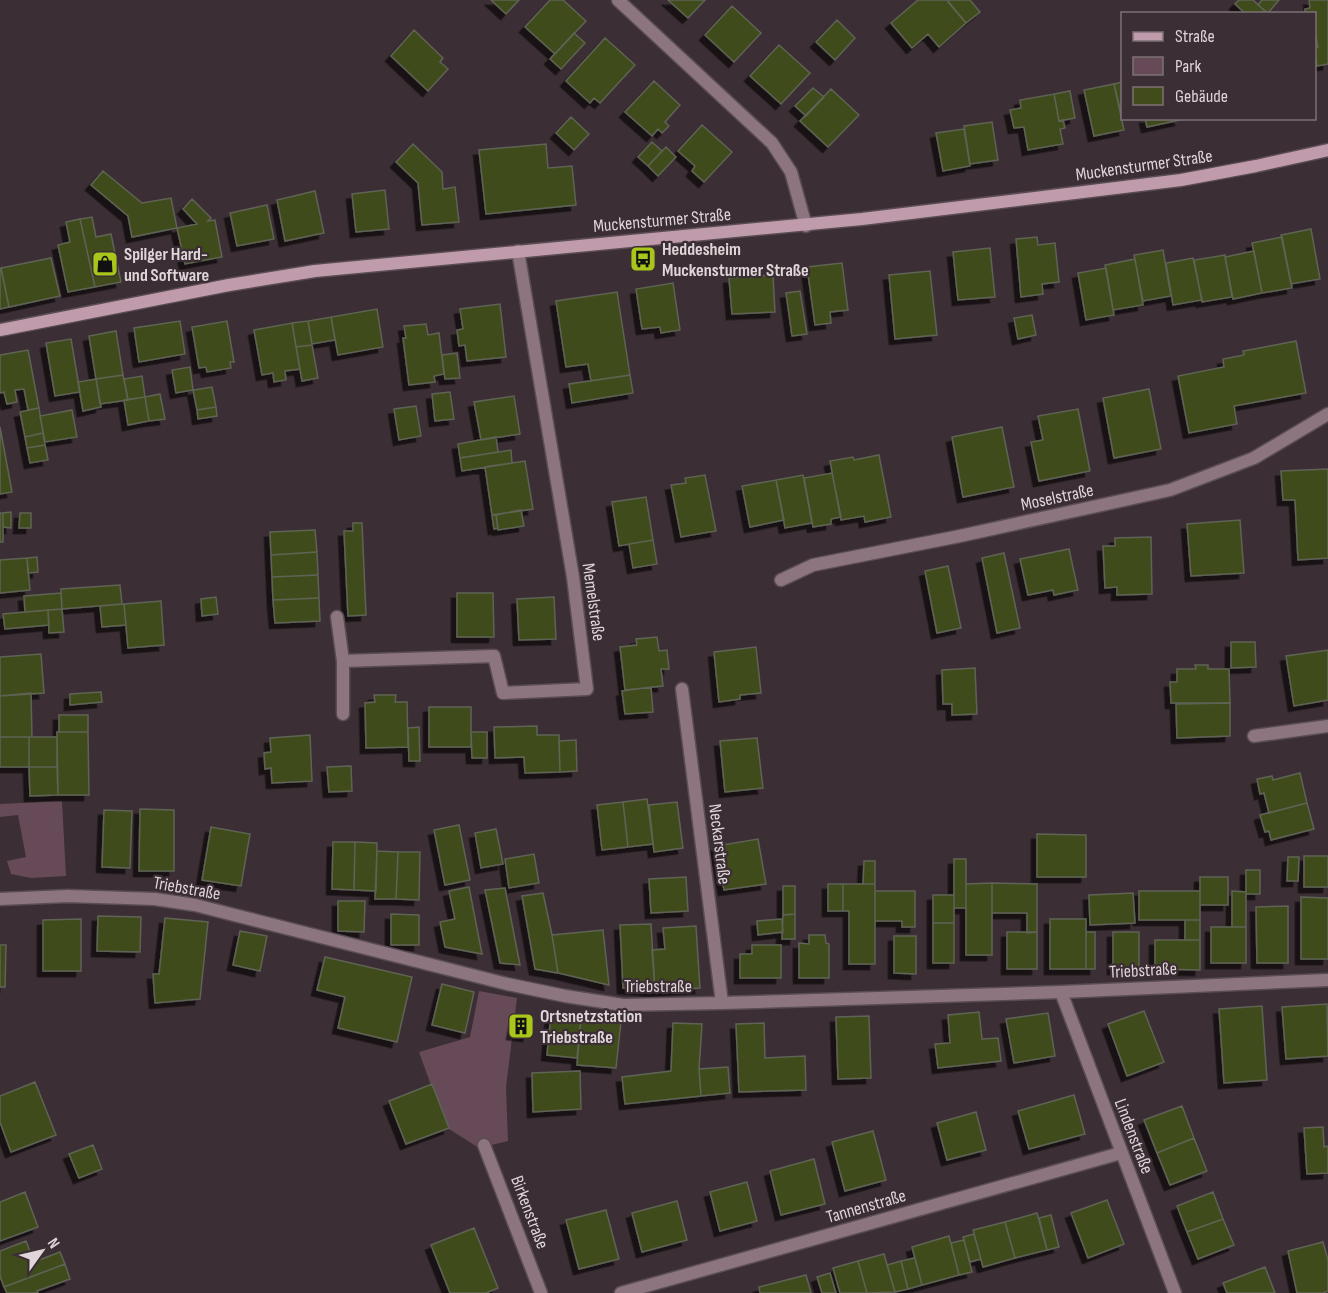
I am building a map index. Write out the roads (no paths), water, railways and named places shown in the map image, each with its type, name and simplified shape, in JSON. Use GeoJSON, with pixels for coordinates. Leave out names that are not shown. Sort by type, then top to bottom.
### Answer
{"type":"FeatureCollection","features":[{"type":"Feature","properties":{"kind":"main road","name":"Muckensturmer Straße"},"geometry":{"type":"LineString","coordinates":[[0,330],[229,285],[304,273],[518,251],[806,226],[1181,180],[1328,150]]}},
{"type":"Feature","properties":{"kind":"main road"},"geometry":{"type":"LineString","coordinates":[[1312,154],[1328,160]]}},
{"type":"Feature","properties":{"kind":"street"},"geometry":{"type":"LineString","coordinates":[[618,0],[772,143],[792,172],[806,226]]}},
{"type":"Feature","properties":{"kind":"street","name":"Memelstraße"},"geometry":{"type":"LineString","coordinates":[[343,662],[494,656],[503,693],[587,689],[573,577],[518,251]]}},
{"type":"Feature","properties":{"kind":"street","name":"Moselstraße"},"geometry":{"type":"LineString","coordinates":[[781,580],[813,565],[960,537],[1170,490],[1254,458],[1328,414]]}},
{"type":"Feature","properties":{"kind":"street"},"geometry":{"type":"LineString","coordinates":[[337,617],[343,662],[343,714]]}},
{"type":"Feature","properties":{"kind":"street","name":"Neckarstraße"},"geometry":{"type":"LineString","coordinates":[[682,689],[722,1003]]}},
{"type":"Feature","properties":{"kind":"street"},"geometry":{"type":"LineString","coordinates":[[1254,736],[1328,726]]}},
{"type":"Feature","properties":{"kind":"street","name":"Triebstraße"},"geometry":{"type":"LineString","coordinates":[[0,899],[68,896],[155,898],[195,905],[495,981],[622,1005],[1061,992],[1328,980]]}},
{"type":"Feature","properties":{"kind":"street","name":"Lindenstraße"},"geometry":{"type":"LineString","coordinates":[[1061,992],[1174,1293]]}},
{"type":"Feature","properties":{"kind":"street","name":"Birkenstraße"},"geometry":{"type":"LineString","coordinates":[[484,1145],[541,1293]]}},
{"type":"Feature","properties":{"kind":"street","name":"Tannenstraße"},"geometry":{"type":"LineString","coordinates":[[621,1293],[1121,1153]]}},
{"type":"Feature","properties":{"kind":"place","name":"Heddesheim Muckensturmer Straße"},"geometry":{"type":"Point","coordinates":[643,259]}},
{"type":"Feature","properties":{"kind":"place","name":"Spilger Hard- und Software"},"geometry":{"type":"Point","coordinates":[105,264]}},
{"type":"Feature","properties":{"kind":"place","name":"Ortsnetzstation Triebstraße"},"geometry":{"type":"Point","coordinates":[521,1026]}}]}
